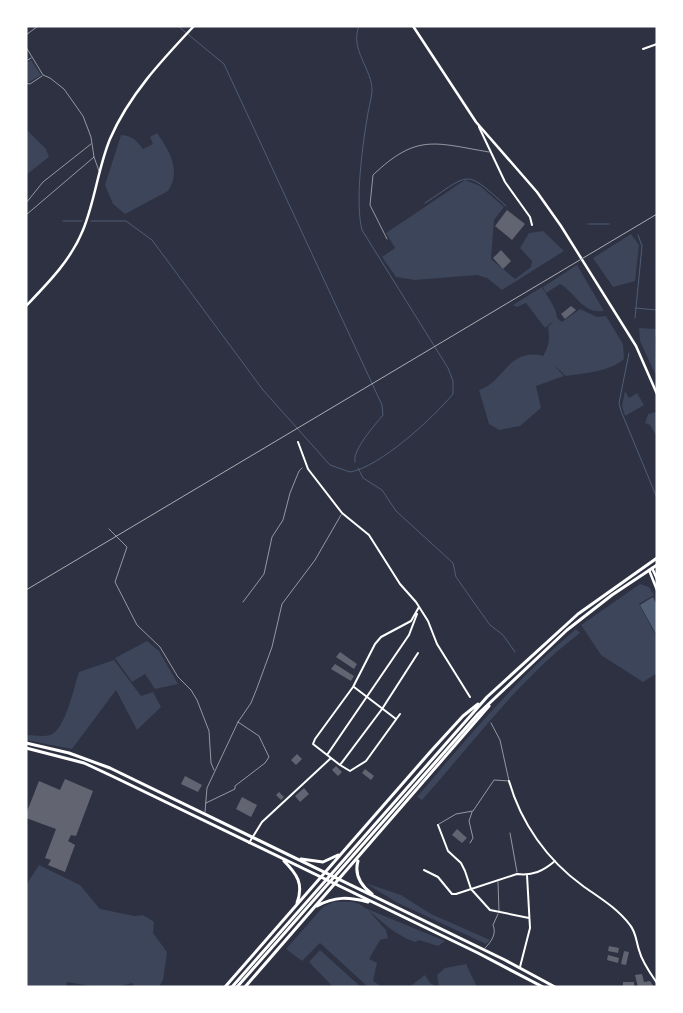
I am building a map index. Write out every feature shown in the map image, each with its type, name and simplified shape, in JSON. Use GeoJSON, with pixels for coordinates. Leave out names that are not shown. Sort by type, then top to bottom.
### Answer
{"type":"FeatureCollection","features":[{"type":"Feature","properties":{"kind":"main road"},"geometry":{"type":"LineString","coordinates":[[225,987],[463,716],[487,697],[578,614],[657,558]]}},
{"type":"Feature","properties":{"kind":"main road"},"geometry":{"type":"LineString","coordinates":[[238,987],[499,693],[568,630],[657,564]]}},
{"type":"Feature","properties":{"kind":"main road"},"geometry":{"type":"LineString","coordinates":[[245,987],[499,693]]}},
{"type":"Feature","properties":{"kind":"main road"},"geometry":{"type":"LineString","coordinates":[[232,987],[487,697]]}},
{"type":"Feature","properties":{"kind":"main road"},"geometry":{"type":"LineString","coordinates":[[26,743],[90,760],[252,836],[484,949],[555,986]]}},
{"type":"Feature","properties":{"kind":"main road"},"geometry":{"type":"LineString","coordinates":[[26,748],[56,754],[92,766],[544,987]]}},
{"type":"Feature","properties":{"kind":"main road"},"geometry":{"type":"LineString","coordinates":[[298,859],[323,862],[342,853]]}},
{"type":"Feature","properties":{"kind":"main road"},"geometry":{"type":"LineString","coordinates":[[358,858],[356,867],[359,881],[380,900]]}},
{"type":"Feature","properties":{"kind":"main road"},"geometry":{"type":"LineString","coordinates":[[282,859],[296,874],[300,882],[301,892],[296,906]]}},
{"type":"Feature","properties":{"kind":"main road"},"geometry":{"type":"LineString","coordinates":[[314,908],[332,899],[343,898],[375,904]]}},
{"type":"Feature","properties":{"kind":"street"},"geometry":{"type":"LineString","coordinates":[[26,306],[70,257],[84,230],[110,140],[122,113],[135,94],[194,26]]}},
{"type":"Feature","properties":{"kind":"street"},"geometry":{"type":"LineString","coordinates":[[413,26],[476,122],[512,194],[530,217],[532,225]]}},
{"type":"Feature","properties":{"kind":"street"},"geometry":{"type":"LineString","coordinates":[[643,49],[657,44]]}},
{"type":"Feature","properties":{"kind":"street"},"geometry":{"type":"LineString","coordinates":[[476,122],[545,203],[574,245],[636,346],[657,394]]}},
{"type":"Feature","properties":{"kind":"street"},"geometry":{"type":"LineString","coordinates":[[298,442],[306,466],[342,513],[369,535],[400,584],[419,607],[438,644],[470,697]]}},
{"type":"Feature","properties":{"kind":"street"},"geometry":{"type":"LineString","coordinates":[[650,569],[657,579]]}},
{"type":"Feature","properties":{"kind":"street"},"geometry":{"type":"LineString","coordinates":[[650,569],[657,590]]}},
{"type":"Feature","properties":{"kind":"street"},"geometry":{"type":"LineString","coordinates":[[400,714],[366,761],[350,771],[314,744],[353,687],[374,644],[381,637],[411,621],[419,607]]}},
{"type":"Feature","properties":{"kind":"street"},"geometry":{"type":"LineString","coordinates":[[327,755],[410,635],[419,607]]}},
{"type":"Feature","properties":{"kind":"street"},"geometry":{"type":"LineString","coordinates":[[340,765],[382,709],[418,653]]}},
{"type":"Feature","properties":{"kind":"street"},"geometry":{"type":"LineString","coordinates":[[353,687],[396,719]]}},
{"type":"Feature","properties":{"kind":"street"},"geometry":{"type":"LineString","coordinates":[[248,843],[262,822],[331,758]]}},
{"type":"Feature","properties":{"kind":"street"},"geometry":{"type":"LineString","coordinates":[[509,781],[537,842],[583,886],[604,899],[629,923],[634,929],[639,951],[657,983]]}},
{"type":"Feature","properties":{"kind":"street"},"geometry":{"type":"LineString","coordinates":[[438,825],[448,851],[461,863],[471,888],[485,906],[499,912],[529,918]]}},
{"type":"Feature","properties":{"kind":"street"},"geometry":{"type":"LineString","coordinates":[[424,870],[438,877],[452,894],[498,882],[517,874],[527,875],[545,869],[555,861]]}},
{"type":"Feature","properties":{"kind":"street"},"geometry":{"type":"LineString","coordinates":[[520,967],[530,928],[527,875]]}},
{"type":"Feature","properties":{"kind":"lane"},"geometry":{"type":"LineString","coordinates":[[26,35],[38,26]]}},
{"type":"Feature","properties":{"kind":"lane"},"geometry":{"type":"LineString","coordinates":[[26,47],[44,75],[64,89],[87,124],[94,157],[100,173]]}},
{"type":"Feature","properties":{"kind":"lane"},"geometry":{"type":"LineString","coordinates":[[26,61],[32,57]]}},
{"type":"Feature","properties":{"kind":"lane"},"geometry":{"type":"LineString","coordinates":[[26,83],[30,84],[44,75]]}},
{"type":"Feature","properties":{"kind":"lane"},"geometry":{"type":"LineString","coordinates":[[26,203],[43,182],[92,143]]}},
{"type":"Feature","properties":{"kind":"lane"},"geometry":{"type":"LineString","coordinates":[[387,240],[370,205],[373,175],[392,157],[411,147],[435,143],[491,152]]}},
{"type":"Feature","properties":{"kind":"lane"},"geometry":{"type":"LineString","coordinates":[[26,215],[94,157]]}},
{"type":"Feature","properties":{"kind":"lane"},"geometry":{"type":"LineString","coordinates":[[206,815],[207,788],[238,722],[251,703],[272,647],[282,604],[315,560],[342,513]]}},
{"type":"Feature","properties":{"kind":"lane"},"geometry":{"type":"LineString","coordinates":[[109,529],[127,547],[115,582],[137,625],[160,647],[178,677],[191,690],[197,700],[209,731],[211,763],[214,771]]}},
{"type":"Feature","properties":{"kind":"lane"},"geometry":{"type":"LineString","coordinates":[[205,804],[234,789],[235,786],[265,763],[269,757],[259,736],[238,722]]}},
{"type":"Feature","properties":{"kind":"lane"},"geometry":{"type":"LineString","coordinates":[[470,843],[473,838],[469,822],[473,811],[494,780],[509,781],[500,740],[491,723]]}},
{"type":"Feature","properties":{"kind":"lane"},"geometry":{"type":"LineString","coordinates":[[438,825],[456,814],[473,811]]}},
{"type":"Feature","properties":{"kind":"lane"},"geometry":{"type":"LineString","coordinates":[[510,833],[517,874]]}},
{"type":"Feature","properties":{"kind":"lane"},"geometry":{"type":"LineString","coordinates":[[484,949],[494,935],[493,925],[499,912],[498,882]]}},
{"type":"Feature","properties":{"kind":"path"},"geometry":{"type":"LineString","coordinates":[[243,602],[264,574],[272,537],[283,520],[299,471],[306,466]]}},
{"type":"Feature","properties":{"kind":"shaded area"},"geometry":{"type":"Polygon","coordinates":[[[31,60],[41,75],[29,82],[26,81],[26,63],[31,60]]]}},
{"type":"Feature","properties":{"kind":"shaded area"},"geometry":{"type":"Polygon","coordinates":[[[26,129],[46,149],[49,157],[26,175],[26,129]]]}},
{"type":"Feature","properties":{"kind":"shaded area"},"geometry":{"type":"Polygon","coordinates":[[[157,133],[166,146],[172,161],[174,176],[172,183],[168,191],[125,214],[113,204],[105,185],[121,135],[134,139],[143,149],[153,144],[150,137],[157,133]]]}},
{"type":"Feature","properties":{"kind":"shaded area"},"geometry":{"type":"Polygon","coordinates":[[[465,180],[480,186],[504,207],[494,220],[491,259],[515,279],[531,267],[532,261],[520,248],[529,233],[543,231],[564,251],[502,290],[487,278],[477,275],[415,280],[396,277],[382,257],[395,248],[386,233],[465,180]]]}},
{"type":"Feature","properties":{"kind":"shaded area"},"geometry":{"type":"Polygon","coordinates":[[[631,234],[639,245],[635,281],[613,287],[593,258],[631,234]]]}},
{"type":"Feature","properties":{"kind":"shaded area"},"geometry":{"type":"Polygon","coordinates":[[[577,265],[604,311],[596,311],[585,306],[560,284],[546,293],[543,287],[577,265]]]}},
{"type":"Feature","properties":{"kind":"shaded area"},"geometry":{"type":"Polygon","coordinates":[[[542,287],[554,306],[557,318],[562,322],[580,309],[597,317],[606,316],[623,344],[624,359],[611,367],[589,373],[566,376],[553,364],[564,376],[536,386],[541,408],[520,426],[499,430],[489,424],[479,390],[495,380],[514,361],[531,355],[543,356],[547,349],[548,327],[554,320],[545,328],[526,303],[517,307],[513,305],[542,287]]]}},
{"type":"Feature","properties":{"kind":"shaded area"},"geometry":{"type":"Polygon","coordinates":[[[639,328],[657,329],[655,339],[657,378],[640,341],[639,328]]]}},
{"type":"Feature","properties":{"kind":"shaded area"},"geometry":{"type":"Polygon","coordinates":[[[625,391],[629,398],[637,393],[644,405],[625,416],[622,406],[625,391]]]}},
{"type":"Feature","properties":{"kind":"shaded area"},"geometry":{"type":"Polygon","coordinates":[[[656,412],[657,437],[650,425],[645,423],[648,414],[656,412]]]}},
{"type":"Feature","properties":{"kind":"shaded area"},"geometry":{"type":"Polygon","coordinates":[[[640,584],[649,587],[654,595],[639,604],[657,638],[657,673],[643,682],[601,655],[581,625],[640,584]]]}},
{"type":"Feature","properties":{"kind":"shaded area"},"geometry":{"type":"Polygon","coordinates":[[[653,597],[657,606],[657,636],[640,605],[653,597]]]}},
{"type":"Feature","properties":{"kind":"shaded area"},"geometry":{"type":"Polygon","coordinates":[[[576,629],[580,633],[516,691],[422,800],[417,797],[513,688],[576,629]]]}},
{"type":"Feature","properties":{"kind":"shaded area"},"geometry":{"type":"Polygon","coordinates":[[[147,641],[159,651],[178,684],[155,689],[145,674],[132,682],[115,658],[147,641]]]}},
{"type":"Feature","properties":{"kind":"shaded area"},"geometry":{"type":"Polygon","coordinates":[[[114,660],[141,696],[153,692],[161,707],[137,730],[116,690],[72,749],[26,740],[26,735],[47,736],[55,732],[60,726],[72,697],[79,672],[114,660]]]}},
{"type":"Feature","properties":{"kind":"shaded area"},"geometry":{"type":"Polygon","coordinates":[[[39,865],[80,885],[100,909],[135,916],[143,915],[154,922],[153,933],[167,952],[163,980],[159,986],[135,987],[132,983],[100,987],[67,982],[66,987],[26,987],[26,885],[39,865]]]}},
{"type":"Feature","properties":{"kind":"shaded area"},"geometry":{"type":"Polygon","coordinates":[[[365,883],[401,895],[431,914],[490,940],[486,944],[398,903],[365,883]]]}},
{"type":"Feature","properties":{"kind":"shaded area"},"geometry":{"type":"Polygon","coordinates":[[[334,902],[351,902],[362,905],[365,908],[445,941],[438,946],[419,940],[415,942],[407,939],[395,932],[368,910],[386,930],[388,938],[380,940],[369,959],[377,963],[373,981],[382,987],[368,987],[320,943],[302,961],[286,949],[323,907],[334,902]]]}},
{"type":"Feature","properties":{"kind":"shaded area"},"geometry":{"type":"Polygon","coordinates":[[[320,950],[361,987],[333,987],[309,962],[320,950]]]}},
{"type":"Feature","properties":{"kind":"shaded area"},"geometry":{"type":"Polygon","coordinates":[[[466,964],[477,987],[439,987],[437,975],[445,968],[466,964]]]}},
{"type":"Feature","properties":{"kind":"shaded area"},"geometry":{"type":"Polygon","coordinates":[[[425,975],[430,983],[437,987],[409,987],[425,975]]]}},
{"type":"Feature","properties":{"kind":"building"},"geometry":{"type":"Polygon","coordinates":[[[507,210],[525,224],[512,240],[495,226],[507,210]]]}},
{"type":"Feature","properties":{"kind":"building"},"geometry":{"type":"Polygon","coordinates":[[[501,250],[511,261],[503,269],[493,258],[501,250]]]}},
{"type":"Feature","properties":{"kind":"building"},"geometry":{"type":"Polygon","coordinates":[[[571,306],[576,310],[565,319],[561,314],[571,306]]]}},
{"type":"Feature","properties":{"kind":"building"},"geometry":{"type":"Polygon","coordinates":[[[340,652],[357,664],[354,669],[336,657],[340,652]]]}},
{"type":"Feature","properties":{"kind":"building"},"geometry":{"type":"Polygon","coordinates":[[[335,664],[354,676],[351,681],[331,669],[335,664]]]}},
{"type":"Feature","properties":{"kind":"building"},"geometry":{"type":"Polygon","coordinates":[[[297,754],[302,759],[296,765],[291,760],[297,754]]]}},
{"type":"Feature","properties":{"kind":"building"},"geometry":{"type":"Polygon","coordinates":[[[336,766],[342,772],[338,776],[332,770],[336,766]]]}},
{"type":"Feature","properties":{"kind":"building"},"geometry":{"type":"Polygon","coordinates":[[[365,769],[374,776],[371,780],[362,773],[365,769]]]}},
{"type":"Feature","properties":{"kind":"building"},"geometry":{"type":"Polygon","coordinates":[[[185,776],[202,785],[198,792],[181,784],[185,776]]]}},
{"type":"Feature","properties":{"kind":"building"},"geometry":{"type":"Polygon","coordinates":[[[65,779],[93,791],[76,836],[71,835],[68,841],[75,845],[65,872],[48,865],[51,860],[45,858],[56,829],[26,818],[26,814],[39,781],[60,790],[65,779]]]}},
{"type":"Feature","properties":{"kind":"building"},"geometry":{"type":"Polygon","coordinates":[[[304,788],[309,794],[300,802],[295,796],[304,788]]]}},
{"type":"Feature","properties":{"kind":"building"},"geometry":{"type":"Polygon","coordinates":[[[279,792],[284,797],[281,800],[276,795],[279,792]]]}},
{"type":"Feature","properties":{"kind":"building"},"geometry":{"type":"Polygon","coordinates":[[[242,797],[257,805],[251,817],[236,809],[242,797]]]}},
{"type":"Feature","properties":{"kind":"building"},"geometry":{"type":"Polygon","coordinates":[[[457,829],[467,838],[462,843],[452,835],[457,829]]]}},
{"type":"Feature","properties":{"kind":"building"},"geometry":{"type":"Polygon","coordinates":[[[609,946],[619,948],[618,953],[608,951],[609,946]]]}},
{"type":"Feature","properties":{"kind":"building"},"geometry":{"type":"Polygon","coordinates":[[[624,951],[629,952],[626,965],[621,964],[624,951]]]}},
{"type":"Feature","properties":{"kind":"building"},"geometry":{"type":"Polygon","coordinates":[[[608,955],[619,958],[618,963],[607,960],[608,955]]]}},
{"type":"Feature","properties":{"kind":"building"},"geometry":{"type":"Polygon","coordinates":[[[642,974],[644,982],[650,981],[654,987],[638,987],[635,975],[642,974]]]}},
{"type":"Feature","properties":{"kind":"building"},"geometry":{"type":"Polygon","coordinates":[[[623,982],[634,982],[634,986],[623,986],[623,982]]]}},
{"type":"Feature","properties":{"kind":"waterway"},"geometry":{"type":"LineString","coordinates":[[178,26],[224,64],[382,405],[383,415],[360,444],[355,462]]}},
{"type":"Feature","properties":{"kind":"waterway"},"geometry":{"type":"LineString","coordinates":[[91,221],[126,221],[152,240],[263,390],[330,465],[350,472],[376,461],[390,451],[420,428],[453,394],[453,381],[448,368],[362,230],[359,205],[361,160],[372,92],[369,75],[357,43],[359,26]]}},
{"type":"Feature","properties":{"kind":"waterway"},"geometry":{"type":"LineString","coordinates":[[425,203],[451,185],[467,179],[474,180],[482,185],[506,206]]}},
{"type":"Feature","properties":{"kind":"waterway"},"geometry":{"type":"LineString","coordinates":[[63,221],[82,221]]}},
{"type":"Feature","properties":{"kind":"waterway"},"geometry":{"type":"LineString","coordinates":[[588,224],[609,224]]}},
{"type":"Feature","properties":{"kind":"waterway"},"geometry":{"type":"LineString","coordinates":[[635,318],[642,246],[638,235]]}},
{"type":"Feature","properties":{"kind":"waterway"},"geometry":{"type":"LineString","coordinates":[[635,308],[657,310]]}},
{"type":"Feature","properties":{"kind":"waterway"},"geometry":{"type":"LineString","coordinates":[[629,353],[619,403],[657,498]]}},
{"type":"Feature","properties":{"kind":"waterway"},"geometry":{"type":"LineString","coordinates":[[358,468],[363,478],[382,490],[396,511],[453,563],[456,577],[490,625],[503,635],[515,652]]}},
{"type":"Feature","properties":{"kind":"railway"},"geometry":{"type":"LineString","coordinates":[[26,590],[657,214]]}}]}
